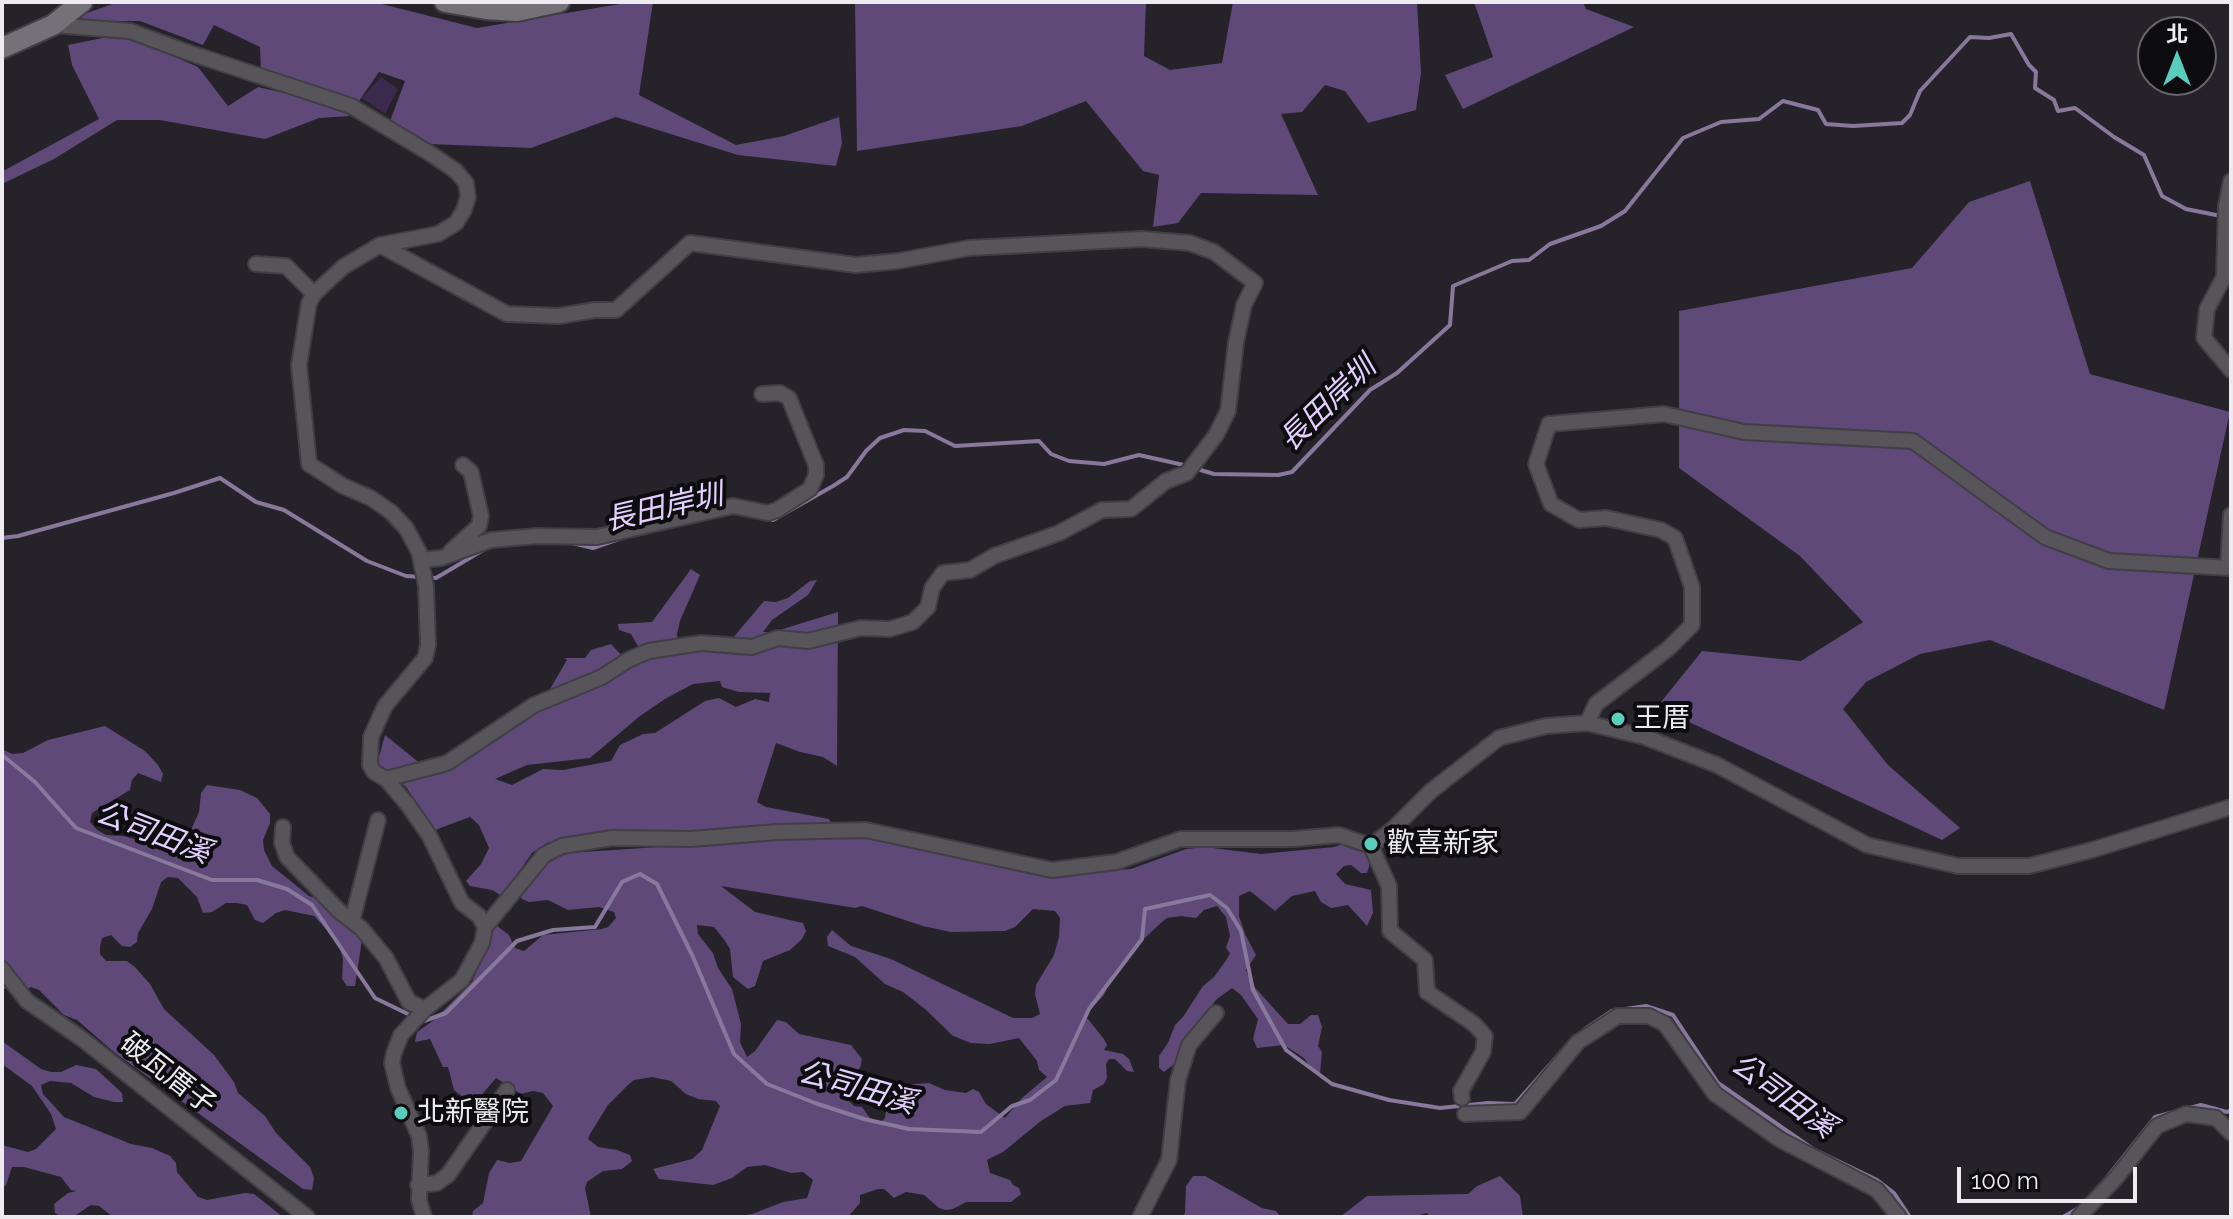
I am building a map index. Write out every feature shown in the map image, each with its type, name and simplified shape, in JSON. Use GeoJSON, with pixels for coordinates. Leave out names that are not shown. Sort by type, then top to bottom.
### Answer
{"type":"FeatureCollection","features":[{"type":"Feature","properties":{"kind":"street"},"geometry":{"type":"LineString","coordinates":[[2,48],[53,25],[82,2]]}},
{"type":"Feature","properties":{"kind":"street"},"geometry":{"type":"LineString","coordinates":[[445,2],[517,11],[559,2]]}},
{"type":"Feature","properties":{"kind":"street"},"geometry":{"type":"LineString","coordinates":[[53,25],[130,31],[351,106],[456,171],[466,183],[468,197],[456,223],[438,234],[380,245],[343,267],[314,294],[309,303],[299,365],[309,464],[391,512],[406,528],[422,563],[428,645],[425,658],[385,706],[371,737],[370,765],[374,772],[386,779],[429,835],[462,903],[479,916],[485,927]]}},
{"type":"Feature","properties":{"kind":"street"},"geometry":{"type":"LineString","coordinates":[[2231,181],[2226,213],[2224,277],[2207,309],[2204,338],[2231,370]]}},
{"type":"Feature","properties":{"kind":"street"},"geometry":{"type":"LineString","coordinates":[[380,245],[507,314],[559,316],[616,310],[690,243],[856,265],[969,248],[1142,239],[1202,247],[1214,252],[1255,283],[1244,305],[1238,329],[1228,411],[1216,435],[1187,473],[1166,481],[1131,509],[1102,510],[1059,533],[994,556],[970,570],[943,573],[932,588],[928,607],[913,622],[890,629],[861,628],[808,641],[778,638],[752,647],[701,643],[649,651],[602,677],[534,705],[447,763],[386,779]]}},
{"type":"Feature","properties":{"kind":"street"},"geometry":{"type":"LineString","coordinates":[[256,264],[286,266],[314,294]]}},
{"type":"Feature","properties":{"kind":"street"},"geometry":{"type":"LineString","coordinates":[[422,563],[491,540],[537,536],[597,537],[733,506],[768,513],[777,510],[810,489],[816,475],[816,465],[789,398],[780,393],[762,394]]}},
{"type":"Feature","properties":{"kind":"street"},"geometry":{"type":"LineString","coordinates":[[1587,723],[1596,704],[1669,648],[1692,625],[1692,587],[1675,538],[1661,530],[1606,518],[1579,520],[1551,504],[1536,464],[1549,424],[1664,414],[1744,432],[1913,441],[2045,537],[2109,561],[2230,568],[2231,515]]}},
{"type":"Feature","properties":{"kind":"street"},"geometry":{"type":"LineString","coordinates":[[441,558],[479,526],[481,516],[471,472],[463,465]]}},
{"type":"Feature","properties":{"kind":"street"},"geometry":{"type":"LineString","coordinates":[[1371,846],[1431,791],[1499,738],[1546,726],[1587,723],[1645,737],[1717,765],[1867,845],[1958,866],[2029,866],[2231,807]]}},
{"type":"Feature","properties":{"kind":"street"},"geometry":{"type":"LineString","coordinates":[[352,921],[378,820]]}},
{"type":"Feature","properties":{"kind":"street"},"geometry":{"type":"LineString","coordinates":[[283,827],[282,843],[287,857],[386,958],[409,1002],[424,1010]]}},
{"type":"Feature","properties":{"kind":"street"},"geometry":{"type":"LineString","coordinates":[[424,1217],[418,1185],[419,1136],[398,1088],[392,1063],[401,1035],[424,1010],[462,980],[482,943],[485,927],[544,855],[562,846],[612,838],[691,839],[777,832],[866,830],[1052,870],[1116,862],[1181,839],[1293,839],[1339,835],[1371,846],[1389,886],[1390,931],[1425,960],[1427,992],[1474,1024],[1485,1036],[1483,1052],[1461,1091],[1462,1098]]}},
{"type":"Feature","properties":{"kind":"street","name":"破瓦厝子"},"geometry":{"type":"LineString","coordinates":[[2,969],[27,1001],[81,1038],[307,1217]]}},
{"type":"Feature","properties":{"kind":"street"},"geometry":{"type":"LineString","coordinates":[[1140,1217],[1169,1160],[1178,1080],[1189,1045],[1216,1013]]}},
{"type":"Feature","properties":{"kind":"street"},"geometry":{"type":"LineString","coordinates":[[1465,1114],[1520,1112],[1578,1042],[1618,1016],[1649,1016],[1665,1024],[1715,1094],[1779,1139],[1877,1190],[1899,1217]]}},
{"type":"Feature","properties":{"kind":"street"},"geometry":{"type":"LineString","coordinates":[[418,1185],[437,1183],[448,1175],[507,1090]]}},
{"type":"Feature","properties":{"kind":"street"},"geometry":{"type":"LineString","coordinates":[[2079,1217],[2116,1178],[2157,1126],[2186,1114],[2216,1118],[2231,1133]]}},
{"type":"Feature","properties":{"kind":"shaded area"},"geometry":{"type":"Polygon","coordinates":[[[118,2],[374,2],[477,28],[632,2],[653,2],[639,95],[736,145],[784,136],[839,117],[842,143],[836,166],[738,155],[616,117],[531,148],[429,144],[390,121],[405,81],[379,72],[357,104],[261,71],[260,47],[214,25],[203,45],[140,21],[95,21],[76,17],[118,2]]]}},
{"type":"Feature","properties":{"kind":"shaded area"},"geometry":{"type":"Polygon","coordinates":[[[855,2],[1146,2],[1144,56],[1170,70],[1222,63],[1233,2],[1417,2],[1421,73],[1416,110],[1368,123],[1345,91],[1325,85],[1302,112],[1281,114],[1318,195],[1201,193],[1178,223],[1153,227],[1159,175],[1143,171],[1086,101],[1022,126],[857,151],[855,2]]]}},
{"type":"Feature","properties":{"kind":"shaded area"},"geometry":{"type":"Polygon","coordinates":[[[1474,2],[1583,2],[1586,9],[1634,27],[1463,109],[1445,75],[1493,57],[1474,2]]]}},
{"type":"Feature","properties":{"kind":"shaded area"},"geometry":{"type":"Polygon","coordinates":[[[122,34],[198,67],[228,106],[258,87],[332,104],[350,116],[319,118],[265,139],[160,120],[117,120],[54,159],[2,184],[2,168],[5,170],[99,119],[72,65],[68,45],[122,34]]]}},
{"type":"Feature","properties":{"kind":"shaded area"},"geometry":{"type":"Polygon","coordinates":[[[381,77],[398,89],[385,114],[362,98],[381,77]]]}},
{"type":"Feature","properties":{"kind":"shaded area"},"geometry":{"type":"Polygon","coordinates":[[[2030,181],[2090,374],[2230,412],[2164,710],[1990,640],[1920,654],[1866,682],[1843,709],[1888,765],[1960,828],[1942,840],[1657,707],[1702,651],[1801,661],[1863,622],[1800,556],[1679,468],[1679,311],[1912,268],[1969,202],[2030,181]]]}},
{"type":"Feature","properties":{"kind":"shaded area"},"geometry":{"type":"Polygon","coordinates":[[[691,569],[700,575],[680,621],[678,643],[732,639],[764,601],[776,602],[788,598],[810,581],[817,580],[808,595],[772,620],[763,632],[773,632],[838,612],[837,766],[823,757],[776,743],[757,802],[766,807],[829,819],[832,825],[799,823],[708,833],[597,835],[547,843],[532,853],[502,896],[492,890],[470,886],[466,881],[481,864],[489,848],[479,825],[470,817],[435,830],[406,787],[377,764],[385,735],[422,765],[438,762],[547,694],[567,660],[565,658],[585,658],[591,650],[611,644],[622,656],[639,648],[631,634],[619,630],[618,624],[652,622],[691,569]],[[720,681],[693,684],[665,699],[590,758],[527,765],[495,779],[512,785],[543,769],[563,770],[611,761],[620,745],[643,734],[655,733],[705,701],[719,698],[736,707],[755,699],[769,702],[770,693],[739,692],[722,687],[720,681]]]}},
{"type":"Feature","properties":{"kind":"shaded area"},"geometry":{"type":"Polygon","coordinates":[[[105,726],[145,751],[163,774],[161,782],[138,773],[132,780],[130,790],[92,813],[90,822],[97,830],[106,835],[124,836],[164,848],[183,848],[199,812],[201,793],[207,785],[240,790],[257,798],[270,814],[263,840],[272,866],[309,896],[353,909],[363,933],[355,986],[347,986],[342,979],[343,959],[338,942],[314,916],[285,910],[263,923],[255,920],[247,905],[237,903],[226,903],[212,912],[203,913],[197,897],[178,878],[168,877],[161,882],[152,909],[138,933],[137,942],[130,947],[122,946],[111,935],[102,938],[100,946],[100,954],[106,961],[127,961],[135,967],[150,984],[164,1009],[214,1055],[234,1082],[238,1093],[265,1116],[276,1133],[310,1167],[314,1178],[312,1190],[303,1189],[115,1053],[77,1020],[64,1015],[39,990],[31,987],[24,991],[2,988],[2,749],[12,754],[23,753],[48,740],[105,726]]]}},
{"type":"Feature","properties":{"kind":"shaded area"},"geometry":{"type":"Polygon","coordinates":[[[854,834],[1053,873],[1131,869],[1186,849],[1205,847],[1261,854],[1334,847],[1346,843],[1361,845],[1369,855],[1369,867],[1367,873],[1361,873],[1351,865],[1344,866],[1336,874],[1345,884],[1371,890],[1373,913],[1367,926],[1348,905],[1331,908],[1321,902],[1315,891],[1292,896],[1275,911],[1250,891],[1239,896],[1239,916],[1256,955],[1246,970],[1250,982],[1288,1024],[1300,1024],[1311,1015],[1318,1015],[1322,1027],[1318,1046],[1322,1052],[1320,1074],[1314,1072],[1304,1058],[1284,1045],[1257,1048],[1253,1039],[1258,1019],[1232,988],[1217,999],[1197,1024],[1177,1062],[1164,1072],[1159,1068],[1159,1056],[1175,1025],[1230,953],[1226,948],[1230,936],[1226,917],[1217,906],[1204,910],[1196,918],[1167,918],[1131,951],[1112,975],[1104,995],[1088,1012],[1087,1018],[1107,1045],[1104,1050],[1123,1054],[1129,1059],[1134,1072],[1127,1071],[1115,1059],[1109,1059],[1106,1064],[1107,1078],[1104,1084],[1093,1090],[1090,1103],[1065,1106],[1003,1152],[987,1160],[990,1173],[1010,1180],[1019,1188],[1021,1194],[1011,1202],[966,1202],[946,1210],[924,1195],[906,1192],[894,1198],[884,1189],[878,1189],[860,1195],[860,1203],[848,1217],[733,1217],[807,1198],[813,1180],[803,1172],[791,1173],[765,1165],[747,1167],[732,1178],[713,1185],[659,1179],[653,1169],[692,1159],[702,1150],[720,1106],[716,1101],[686,1094],[671,1081],[652,1077],[634,1080],[628,1085],[608,1105],[590,1134],[588,1139],[598,1147],[630,1155],[632,1161],[622,1169],[603,1171],[587,1182],[585,1188],[591,1217],[472,1217],[473,1211],[483,1203],[489,1173],[497,1160],[510,1163],[521,1161],[553,1106],[543,1093],[533,1091],[521,1094],[496,1078],[473,1105],[454,1090],[448,1067],[443,1067],[430,1039],[415,1042],[417,1032],[434,1020],[472,982],[496,925],[509,935],[515,948],[524,951],[543,935],[602,929],[616,918],[614,912],[599,907],[568,910],[548,900],[529,902],[522,899],[518,892],[553,854],[854,834]],[[721,886],[755,912],[803,923],[806,931],[790,950],[763,961],[755,986],[748,989],[733,977],[730,949],[714,927],[697,925],[698,934],[713,953],[718,968],[732,989],[741,1024],[740,1042],[747,1057],[755,1051],[777,1020],[786,1022],[799,1034],[851,1045],[862,1059],[860,1068],[843,1085],[842,1094],[854,1106],[862,1107],[872,1121],[879,1124],[885,1118],[888,1097],[893,1090],[901,1085],[929,1083],[945,1090],[966,1093],[973,1089],[1005,1118],[1022,1098],[1047,1077],[1039,1070],[1037,1061],[1019,1038],[990,1044],[971,1043],[953,1036],[925,1009],[903,992],[885,984],[855,957],[828,946],[827,937],[832,930],[851,946],[891,959],[1013,1018],[1032,1018],[1040,1014],[1036,985],[1054,955],[1059,937],[1060,918],[1055,911],[1033,909],[1015,927],[1005,931],[951,932],[862,906],[855,908],[721,886]]]}},
{"type":"Feature","properties":{"kind":"shaded area"},"geometry":{"type":"Polygon","coordinates":[[[2,1041],[41,1069],[51,1072],[61,1072],[76,1065],[96,1069],[122,1093],[123,1102],[114,1102],[94,1097],[71,1083],[50,1081],[41,1085],[43,1094],[64,1117],[170,1156],[176,1163],[177,1172],[198,1197],[207,1200],[254,1194],[283,1217],[113,1217],[99,1206],[91,1205],[73,1217],[62,1217],[55,1213],[54,1204],[76,1191],[71,1190],[61,1177],[24,1167],[12,1167],[2,1188],[2,1145],[28,1152],[36,1149],[56,1129],[51,1114],[32,1086],[2,1064],[2,1041]]]}},
{"type":"Feature","properties":{"kind":"shaded area"},"geometry":{"type":"Polygon","coordinates":[[[1193,1176],[1205,1176],[1262,1208],[1276,1211],[1281,1217],[1182,1217],[1185,1213],[1186,1186],[1193,1176]]]}},
{"type":"Feature","properties":{"kind":"shaded area"},"geometry":{"type":"Polygon","coordinates":[[[1500,1176],[1520,1196],[1523,1217],[1430,1217],[1427,1213],[1411,1217],[1340,1217],[1367,1196],[1468,1194],[1477,1186],[1500,1176]]]}},
{"type":"Feature","properties":{"kind":"waterway","name":"長田岸圳"},"geometry":{"type":"LineString","coordinates":[[1197,469],[1214,474],[1278,475],[1292,472],[1370,390],[1397,373],[1450,325],[1453,286],[1512,261],[1529,260],[1550,244],[1601,226],[1625,211],[1683,138],[1721,122],[1759,119],[1783,101],[1818,110],[1826,124],[1902,123],[1910,115],[1920,91],[1970,37],[2011,34],[2036,72],[2035,88],[2054,100],[2058,111],[2075,108],[2144,155],[2162,196],[2186,209],[2221,216]]}},
{"type":"Feature","properties":{"kind":"waterway","name":"長田岸圳"},"geometry":{"type":"LineString","coordinates":[[766,518],[773,520],[833,486],[847,477],[880,438],[904,430],[925,431],[955,446],[1039,441],[1051,454],[1069,461],[1104,464],[1139,455],[1188,466]]}},
{"type":"Feature","properties":{"kind":"waterway","name":"長田岸圳"},"geometry":{"type":"LineString","coordinates":[[2,538],[220,478],[256,502],[284,510],[367,561],[406,576],[436,578],[485,549]]}},
{"type":"Feature","properties":{"kind":"waterway","name":"長田岸圳"},"geometry":{"type":"LineString","coordinates":[[572,543],[593,548],[622,538]]}},
{"type":"Feature","properties":{"kind":"waterway","name":"公司田溪"},"geometry":{"type":"LineString","coordinates":[[2,755],[35,782],[76,828],[212,880],[257,880],[287,889],[312,905],[375,998],[412,1016]]}},
{"type":"Feature","properties":{"kind":"waterway","name":"公司田溪"},"geometry":{"type":"LineString","coordinates":[[420,1019],[424,1021],[446,1013],[517,941],[553,930],[595,927],[622,882],[640,874],[657,884],[693,957],[734,1054],[767,1084],[864,1119],[909,1129],[981,1132],[1012,1106],[1030,1100],[1056,1080],[1089,1009],[1142,939],[1145,909],[1210,895],[1227,908],[1241,931],[1253,990],[1286,1050],[1332,1084],[1389,1100],[1440,1108],[1488,1103],[1515,1104],[1575,1036]]}},
{"type":"Feature","properties":{"kind":"waterway","name":"公司田溪"},"geometry":{"type":"LineString","coordinates":[[1585,1029],[1612,1011],[1646,1006],[1673,1015],[1718,1083],[1813,1149],[1877,1180],[1894,1193],[1910,1217]]}},
{"type":"Feature","properties":{"kind":"waterway","name":"公司田溪"},"geometry":{"type":"LineString","coordinates":[[2101,1185],[2155,1117],[2201,1105],[2227,1112],[2231,1110]]}},
{"type":"Feature","properties":{"kind":"waterway","name":"公司田溪"},"geometry":{"type":"LineString","coordinates":[[2063,1217],[2082,1206]]}},
{"type":"Feature","properties":{"kind":"place","name":"王厝"},"geometry":{"type":"Point","coordinates":[1618,719]}},
{"type":"Feature","properties":{"kind":"place","name":"歡喜新家"},"geometry":{"type":"Point","coordinates":[1371,844]}},
{"type":"Feature","properties":{"kind":"place","name":"北新醫院"},"geometry":{"type":"Point","coordinates":[401,1113]}}]}
